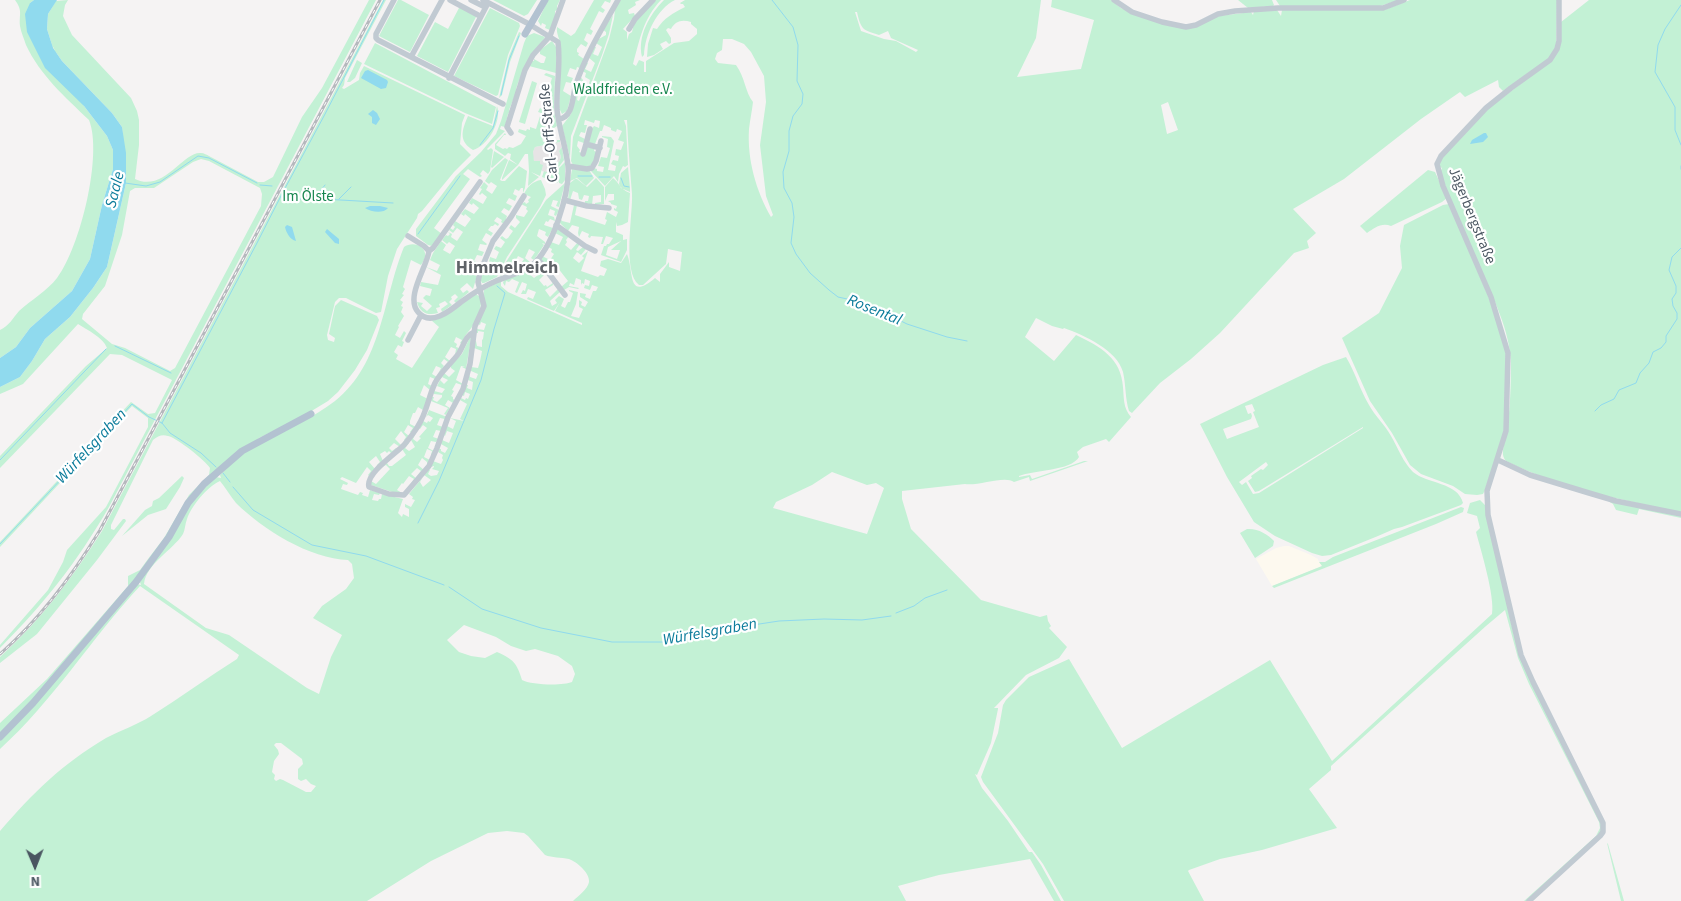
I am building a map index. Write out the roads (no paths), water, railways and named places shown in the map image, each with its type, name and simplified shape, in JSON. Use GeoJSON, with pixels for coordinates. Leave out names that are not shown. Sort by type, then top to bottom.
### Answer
{"type":"FeatureCollection","features":[{"type":"Feature","properties":{"kind":"main road"},"geometry":{"type":"LineString","coordinates":[[525,34],[545,0]]}},
{"type":"Feature","properties":{"kind":"main road"},"geometry":{"type":"LineString","coordinates":[[0,737],[33,703],[136,582],[178,523],[192,497],[204,484],[238,453],[310,414]]}},
{"type":"Feature","properties":{"kind":"street"},"geometry":{"type":"LineString","coordinates":[[394,0],[376,34],[376,38],[449,78],[503,104]]}},
{"type":"Feature","properties":{"kind":"street"},"geometry":{"type":"LineString","coordinates":[[411,57],[442,0]]}},
{"type":"Feature","properties":{"kind":"street"},"geometry":{"type":"LineString","coordinates":[[450,0],[462,4],[477,14],[483,4]]}},
{"type":"Feature","properties":{"kind":"street"},"geometry":{"type":"LineString","coordinates":[[462,4],[469,0],[483,4],[530,24],[550,36]]}},
{"type":"Feature","properties":{"kind":"street"},"geometry":{"type":"LineString","coordinates":[[511,133],[507,127],[525,70],[533,55],[550,36],[563,0]]}},
{"type":"Feature","properties":{"kind":"street"},"geometry":{"type":"LineString","coordinates":[[558,119],[566,117],[569,113],[581,70],[618,0]]}},
{"type":"Feature","properties":{"kind":"street"},"geometry":{"type":"LineString","coordinates":[[629,30],[634,19],[653,0]]}},
{"type":"Feature","properties":{"kind":"street"},"geometry":{"type":"LineString","coordinates":[[1114,0],[1132,12],[1162,22],[1186,27],[1196,25],[1218,14],[1235,11],[1278,8],[1383,8],[1404,0]]}},
{"type":"Feature","properties":{"kind":"street","name":"Jägerbergstraße"},"geometry":{"type":"LineString","coordinates":[[1498,460],[1506,432],[1508,353],[1491,297],[1443,186],[1437,164],[1441,156],[1486,108],[1510,88],[1550,60],[1557,49],[1559,41],[1559,0]]}},
{"type":"Feature","properties":{"kind":"street"},"geometry":{"type":"LineString","coordinates":[[449,78],[483,4]]}},
{"type":"Feature","properties":{"kind":"street","name":"Carl-Orff-Straße"},"geometry":{"type":"LineString","coordinates":[[421,315],[430,318],[442,315],[480,289],[526,270],[538,259],[551,238],[564,200],[568,182],[568,166],[558,119],[558,42],[550,36]]}},
{"type":"Feature","properties":{"kind":"street"},"geometry":{"type":"LineString","coordinates":[[583,154],[590,129]]}},
{"type":"Feature","properties":{"kind":"street"},"geometry":{"type":"LineString","coordinates":[[568,166],[592,168],[595,165],[601,141]]}},
{"type":"Feature","properties":{"kind":"street"},"geometry":{"type":"LineString","coordinates":[[586,144],[600,148]]}},
{"type":"Feature","properties":{"kind":"street"},"geometry":{"type":"LineString","coordinates":[[408,340],[421,315],[416,310],[414,298],[419,277],[429,251],[454,220],[480,182]]}},
{"type":"Feature","properties":{"kind":"street"},"geometry":{"type":"LineString","coordinates":[[474,332],[466,338],[458,354],[439,376],[433,388],[427,410],[415,431],[404,445],[373,474],[368,486],[389,494],[404,495],[426,470],[437,448],[448,417],[463,389],[470,361],[474,332],[484,306],[478,282],[488,250],[524,196]]}},
{"type":"Feature","properties":{"kind":"street"},"geometry":{"type":"LineString","coordinates":[[564,200],[587,206],[609,208]]}},
{"type":"Feature","properties":{"kind":"street"},"geometry":{"type":"LineString","coordinates":[[556,225],[585,246],[595,250]]}},
{"type":"Feature","properties":{"kind":"street"},"geometry":{"type":"LineString","coordinates":[[408,236],[429,251]]}},
{"type":"Feature","properties":{"kind":"street"},"geometry":{"type":"LineString","coordinates":[[538,259],[565,295]]}},
{"type":"Feature","properties":{"kind":"street"},"geometry":{"type":"LineString","coordinates":[[1529,901],[1600,836],[1603,832],[1603,823],[1532,682],[1520,648],[1507,600],[1487,504],[1487,491],[1498,460],[1530,475],[1590,493],[1681,514]]}},
{"type":"Feature","properties":{"kind":"water","name":"Saale"},"geometry":{"type":"Polygon","coordinates":[[[34,0],[57,0],[48,14],[47,29],[53,48],[62,61],[112,113],[122,127],[126,153],[126,183],[107,267],[70,317],[45,339],[20,377],[0,387],[0,358],[16,347],[30,328],[72,291],[90,259],[102,205],[113,169],[113,150],[107,136],[84,106],[45,68],[27,32],[25,14],[30,3],[34,0]]]}},
{"type":"Feature","properties":{"kind":"water"},"geometry":{"type":"Polygon","coordinates":[[[368,70],[387,80],[386,88],[381,89],[361,78],[365,71],[368,70]]]}},
{"type":"Feature","properties":{"kind":"water"},"geometry":{"type":"Polygon","coordinates":[[[373,110],[380,119],[376,125],[372,123],[372,117],[368,114],[373,110]]]}},
{"type":"Feature","properties":{"kind":"water"},"geometry":{"type":"Polygon","coordinates":[[[1484,133],[1488,137],[1483,142],[1470,144],[1472,140],[1484,133]]]}},
{"type":"Feature","properties":{"kind":"water"},"geometry":{"type":"Polygon","coordinates":[[[370,206],[388,208],[377,212],[365,208],[370,206]]]}},
{"type":"Feature","properties":{"kind":"water"},"geometry":{"type":"Polygon","coordinates":[[[287,225],[292,227],[296,241],[287,233],[285,227],[287,225]]]}},
{"type":"Feature","properties":{"kind":"water"},"geometry":{"type":"Polygon","coordinates":[[[327,229],[339,239],[339,244],[335,243],[325,232],[327,229]]]}},
{"type":"Feature","properties":{"kind":"waterway"},"geometry":{"type":"LineString","coordinates":[[162,423],[384,0]]}},
{"type":"Feature","properties":{"kind":"waterway","name":"Rosental"},"geometry":{"type":"LineString","coordinates":[[772,0],[793,27],[798,45],[797,81],[803,94],[802,104],[793,116],[789,131],[789,151],[783,172],[784,188],[792,203],[794,217],[791,243],[796,254],[810,273],[838,297],[861,302],[907,324],[947,337],[967,341]]}},
{"type":"Feature","properties":{"kind":"waterway"},"geometry":{"type":"LineString","coordinates":[[1681,5],[1665,29],[1658,45],[1655,72],[1675,107],[1675,130],[1681,145]]}},
{"type":"Feature","properties":{"kind":"waterway"},"geometry":{"type":"LineString","coordinates":[[501,95],[509,60],[519,36]]}},
{"type":"Feature","properties":{"kind":"waterway"},"geometry":{"type":"LineString","coordinates":[[480,145],[493,128],[498,111]]}},
{"type":"Feature","properties":{"kind":"waterway","name":"Saale"},"geometry":{"type":"LineString","coordinates":[[125,183],[146,186],[160,182],[198,156],[209,158],[257,183]]}},
{"type":"Feature","properties":{"kind":"waterway"},"geometry":{"type":"LineString","coordinates":[[418,234],[460,176]]}},
{"type":"Feature","properties":{"kind":"waterway"},"geometry":{"type":"LineString","coordinates":[[578,176],[592,176]]}},
{"type":"Feature","properties":{"kind":"waterway"},"geometry":{"type":"LineString","coordinates":[[599,177],[610,177]]}},
{"type":"Feature","properties":{"kind":"waterway"},"geometry":{"type":"LineString","coordinates":[[621,178],[624,186],[629,187]]}},
{"type":"Feature","properties":{"kind":"waterway"},"geometry":{"type":"LineString","coordinates":[[260,185],[272,186]]}},
{"type":"Feature","properties":{"kind":"waterway"},"geometry":{"type":"LineString","coordinates":[[315,198],[325,185]]}},
{"type":"Feature","properties":{"kind":"waterway"},"geometry":{"type":"LineString","coordinates":[[339,199],[351,187]]}},
{"type":"Feature","properties":{"kind":"waterway"},"geometry":{"type":"LineString","coordinates":[[283,192],[299,199],[318,198]]}},
{"type":"Feature","properties":{"kind":"waterway"},"geometry":{"type":"LineString","coordinates":[[323,199],[393,203]]}},
{"type":"Feature","properties":{"kind":"waterway"},"geometry":{"type":"LineString","coordinates":[[1595,411],[1601,405],[1614,399],[1619,390],[1636,383],[1640,373],[1649,363],[1653,352],[1661,348],[1666,342],[1666,336],[1677,319],[1672,299],[1676,293],[1676,286],[1669,270],[1672,257],[1681,248]]}},
{"type":"Feature","properties":{"kind":"waterway"},"geometry":{"type":"LineString","coordinates":[[418,523],[439,481],[481,380],[505,293],[497,286]]}},
{"type":"Feature","properties":{"kind":"waterway"},"geometry":{"type":"LineString","coordinates":[[115,346],[171,373]]}},
{"type":"Feature","properties":{"kind":"waterway"},"geometry":{"type":"LineString","coordinates":[[0,460],[106,349]]}},
{"type":"Feature","properties":{"kind":"waterway","name":"Würfelsgraben"},"geometry":{"type":"LineString","coordinates":[[0,544],[132,404],[149,417],[162,423],[170,433],[201,453],[216,467]]}},
{"type":"Feature","properties":{"kind":"waterway","name":"Würfelsgraben"},"geometry":{"type":"LineString","coordinates":[[223,473],[230,482]]}},
{"type":"Feature","properties":{"kind":"waterway","name":"Würfelsgraben"},"geometry":{"type":"LineString","coordinates":[[233,487],[253,510],[312,545],[366,556],[444,585]]}},
{"type":"Feature","properties":{"kind":"waterway","name":"Würfelsgraben"},"geometry":{"type":"LineString","coordinates":[[449,587],[482,609],[541,628],[612,642],[667,642],[703,638],[733,628],[779,621],[862,620],[891,616]]}},
{"type":"Feature","properties":{"kind":"waterway","name":"Würfelsgraben"},"geometry":{"type":"LineString","coordinates":[[896,613],[914,606],[925,598],[947,590]]}},
{"type":"Feature","properties":{"kind":"railway"},"geometry":{"type":"LineString","coordinates":[[0,654],[42,612],[78,564],[100,530],[380,0]]}},
{"type":"Feature","properties":{"kind":"district","name":"Himmelreich"},"geometry":{"type":"Point","coordinates":[507,269]}},
{"type":"Feature","properties":{"kind":"park label","name":"Waldfrieden e.V."},"geometry":{"type":"Point","coordinates":[623,91]}},
{"type":"Feature","properties":{"kind":"park label","name":"Im Ölste"},"geometry":{"type":"Point","coordinates":[308,198]}}]}
